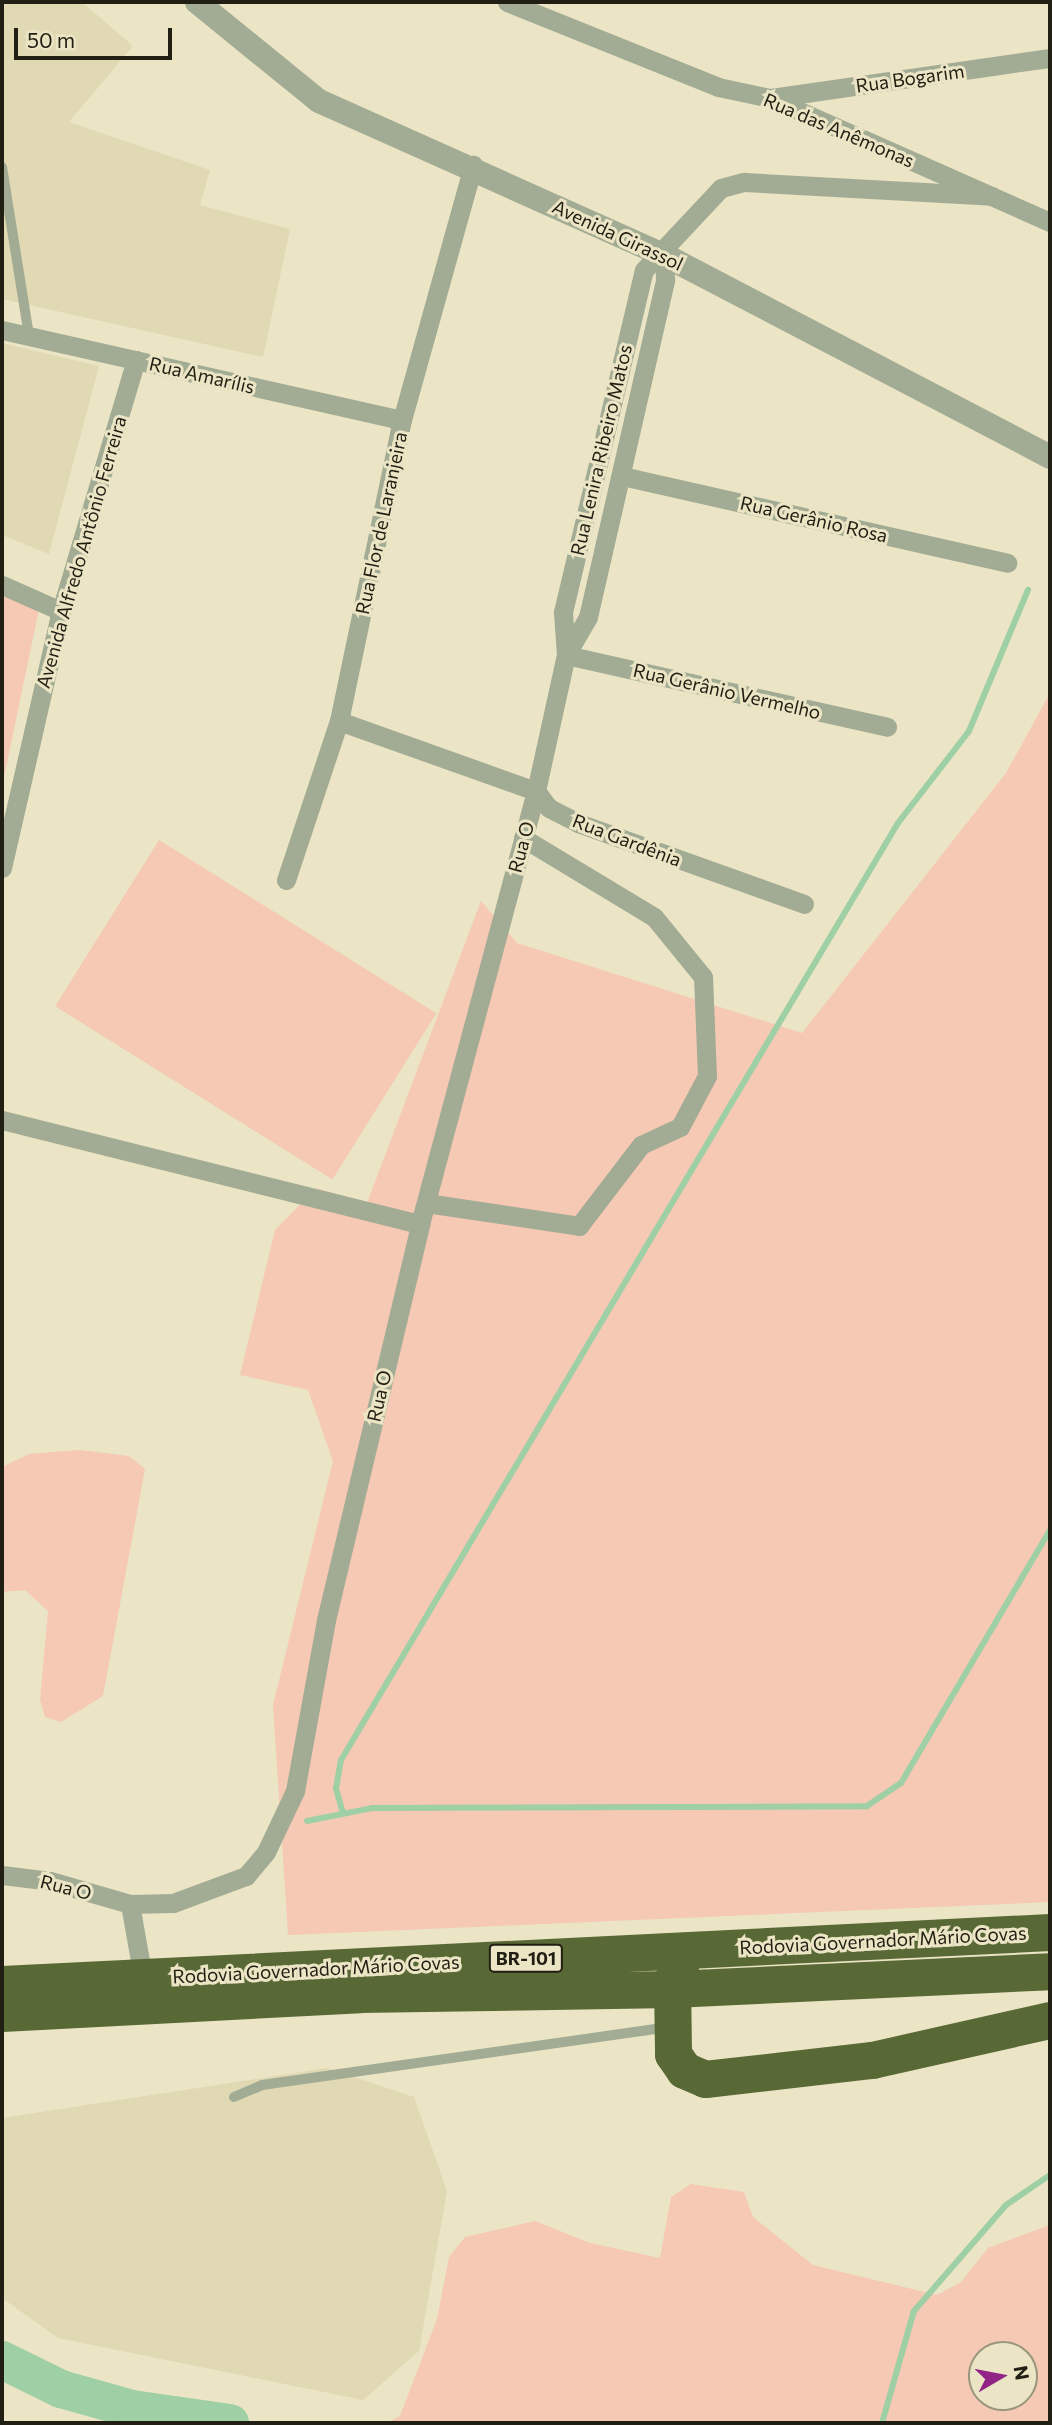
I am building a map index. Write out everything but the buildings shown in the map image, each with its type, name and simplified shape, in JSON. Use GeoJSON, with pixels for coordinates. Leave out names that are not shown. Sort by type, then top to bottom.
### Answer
{"type":"FeatureCollection","features":[{"type":"Feature","properties":{"kind":"highway","name":"Rodovia Governador Mário Covas"},"geometry":{"type":"LineString","coordinates":[[2,1984],[1050,1932]]}},
{"type":"Feature","properties":{"kind":"highway"},"geometry":{"type":"LineString","coordinates":[[1050,1944],[688,1964],[675,1973],[671,1989],[670,2027],[673,2054],[684,2070],[705,2079],[736,2079],[872,2060],[1050,2020]]}},
{"type":"Feature","properties":{"kind":"highway","name":"Rodovia Governador Mário Covas"},"geometry":{"type":"LineString","coordinates":[[2,2013],[359,1994],[671,1989],[1050,1971]]}},
{"type":"Feature","properties":{"kind":"street","name":"Avenida Girassol"},"geometry":{"type":"LineString","coordinates":[[197,2],[319,101],[473,164],[664,255],[1050,457]]}},
{"type":"Feature","properties":{"kind":"street","name":"Rua das Anêmonas"},"geometry":{"type":"LineString","coordinates":[[507,2],[718,88],[770,98],[1050,222]]}},
{"type":"Feature","properties":{"kind":"street","name":"Rua Bogarim"},"geometry":{"type":"LineString","coordinates":[[770,98],[1050,58]]}},
{"type":"Feature","properties":{"kind":"street","name":"Rua Flor de Laranjeira"},"geometry":{"type":"LineString","coordinates":[[286,880],[339,721],[402,420],[473,164]]}},
{"type":"Feature","properties":{"kind":"street","name":"Rua Lenira Ribeiro Matos"},"geometry":{"type":"LineString","coordinates":[[536,791],[566,655],[563,612],[644,270],[664,255],[721,188],[744,182],[992,196]]}},
{"type":"Feature","properties":{"kind":"street","name":"Rua Lenira Ribeiro Matos"},"geometry":{"type":"LineString","coordinates":[[566,655],[588,617],[665,280],[664,255]]}},
{"type":"Feature","properties":{"kind":"street","name":"Rua Amarílis"},"geometry":{"type":"LineString","coordinates":[[2,330],[402,420]]}},
{"type":"Feature","properties":{"kind":"street","name":"Avenida Alfredo Antônio Ferreira"},"geometry":{"type":"LineString","coordinates":[[2,868],[61,611],[136,360]]}},
{"type":"Feature","properties":{"kind":"street","name":"Rua Gerânio Rosa"},"geometry":{"type":"LineString","coordinates":[[622,476],[1007,563]]}},
{"type":"Feature","properties":{"kind":"street"},"geometry":{"type":"LineString","coordinates":[[2,585],[61,611]]}},
{"type":"Feature","properties":{"kind":"street","name":"Rua Gerânio Vermelho"},"geometry":{"type":"LineString","coordinates":[[566,655],[887,727]]}},
{"type":"Feature","properties":{"kind":"street","name":"Rua Gardênia"},"geometry":{"type":"LineString","coordinates":[[339,721],[536,791],[549,808],[578,823],[804,904]]}},
{"type":"Feature","properties":{"kind":"street","name":"Rua O"},"geometry":{"type":"LineString","coordinates":[[2,1875],[50,1881],[130,1904],[173,1903],[227,1886],[253,1868],[283,1823],[420,1224],[536,791]]}},
{"type":"Feature","properties":{"kind":"street"},"geometry":{"type":"LineString","coordinates":[[426,1203],[579,1226],[641,1145],[680,1127],[707,1076],[703,977],[654,917],[523,838]]}},
{"type":"Feature","properties":{"kind":"street"},"geometry":{"type":"LineString","coordinates":[[2,1120],[420,1224]]}},
{"type":"Feature","properties":{"kind":"street"},"geometry":{"type":"LineString","coordinates":[[130,1904],[143,1978]]}},
{"type":"Feature","properties":{"kind":"lane"},"geometry":{"type":"LineString","coordinates":[[2,167],[29,336]]}},
{"type":"Feature","properties":{"kind":"lane"},"geometry":{"type":"LineString","coordinates":[[234,2097],[287,2081],[670,2027]]}},
{"type":"Feature","properties":{"kind":"shaded area"},"geometry":{"type":"Polygon","coordinates":[[[2,2],[82,2],[133,46],[69,122],[210,170],[200,205],[290,229],[263,357],[2,299],[2,2]]]}},
{"type":"Feature","properties":{"kind":"shaded area"},"geometry":{"type":"Polygon","coordinates":[[[2,343],[99,366],[49,554],[2,535],[2,343]]]}},
{"type":"Feature","properties":{"kind":"shaded area"},"geometry":{"type":"Polygon","coordinates":[[[2,594],[39,609],[2,787],[2,594]]]}},
{"type":"Feature","properties":{"kind":"shaded area"},"geometry":{"type":"Polygon","coordinates":[[[1050,693],[1050,1902],[288,1935],[273,1705],[333,1461],[308,1390],[240,1375],[275,1230],[316,1188],[367,1203],[481,901],[517,943],[802,1033],[1006,773],[1050,693]]]}},
{"type":"Feature","properties":{"kind":"shaded area"},"geometry":{"type":"Polygon","coordinates":[[[159,840],[436,1013],[332,1180],[55,1006],[159,840]]]}},
{"type":"Feature","properties":{"kind":"shaded area"},"geometry":{"type":"Polygon","coordinates":[[[80,1450],[129,1456],[145,1469],[103,1696],[61,1722],[45,1717],[40,1700],[48,1611],[25,1590],[2,1592],[2,1467],[29,1454],[80,1450]]]}},
{"type":"Feature","properties":{"kind":"shaded area"},"geometry":{"type":"Polygon","coordinates":[[[327,2068],[414,2097],[447,2191],[419,2351],[363,2400],[58,2338],[2,2298],[2,2118],[327,2068]]]}},
{"type":"Feature","properties":{"kind":"shaded area"},"geometry":{"type":"Polygon","coordinates":[[[691,2184],[744,2192],[753,2217],[813,2265],[937,2295],[961,2282],[988,2248],[1050,2225],[1050,2423],[386,2423],[400,2416],[437,2319],[449,2257],[465,2237],[535,2221],[590,2243],[660,2258],[671,2197],[691,2184]]]}},
{"type":"Feature","properties":{"kind":"waterway"},"geometry":{"type":"LineString","coordinates":[[343,1813],[336,1788],[341,1760],[898,823],[969,731],[1028,590]]}},
{"type":"Feature","properties":{"kind":"waterway"},"geometry":{"type":"LineString","coordinates":[[307,1821],[372,1808],[867,1806],[901,1783],[1050,1530]]}},
{"type":"Feature","properties":{"kind":"waterway"},"geometry":{"type":"LineString","coordinates":[[882,2423],[914,2311],[1006,2205],[1050,2175]]}},
{"type":"Feature","properties":{"kind":"waterway"},"geometry":{"type":"LineString","coordinates":[[2,2360],[61,2389],[132,2409],[230,2423]]}}]}
